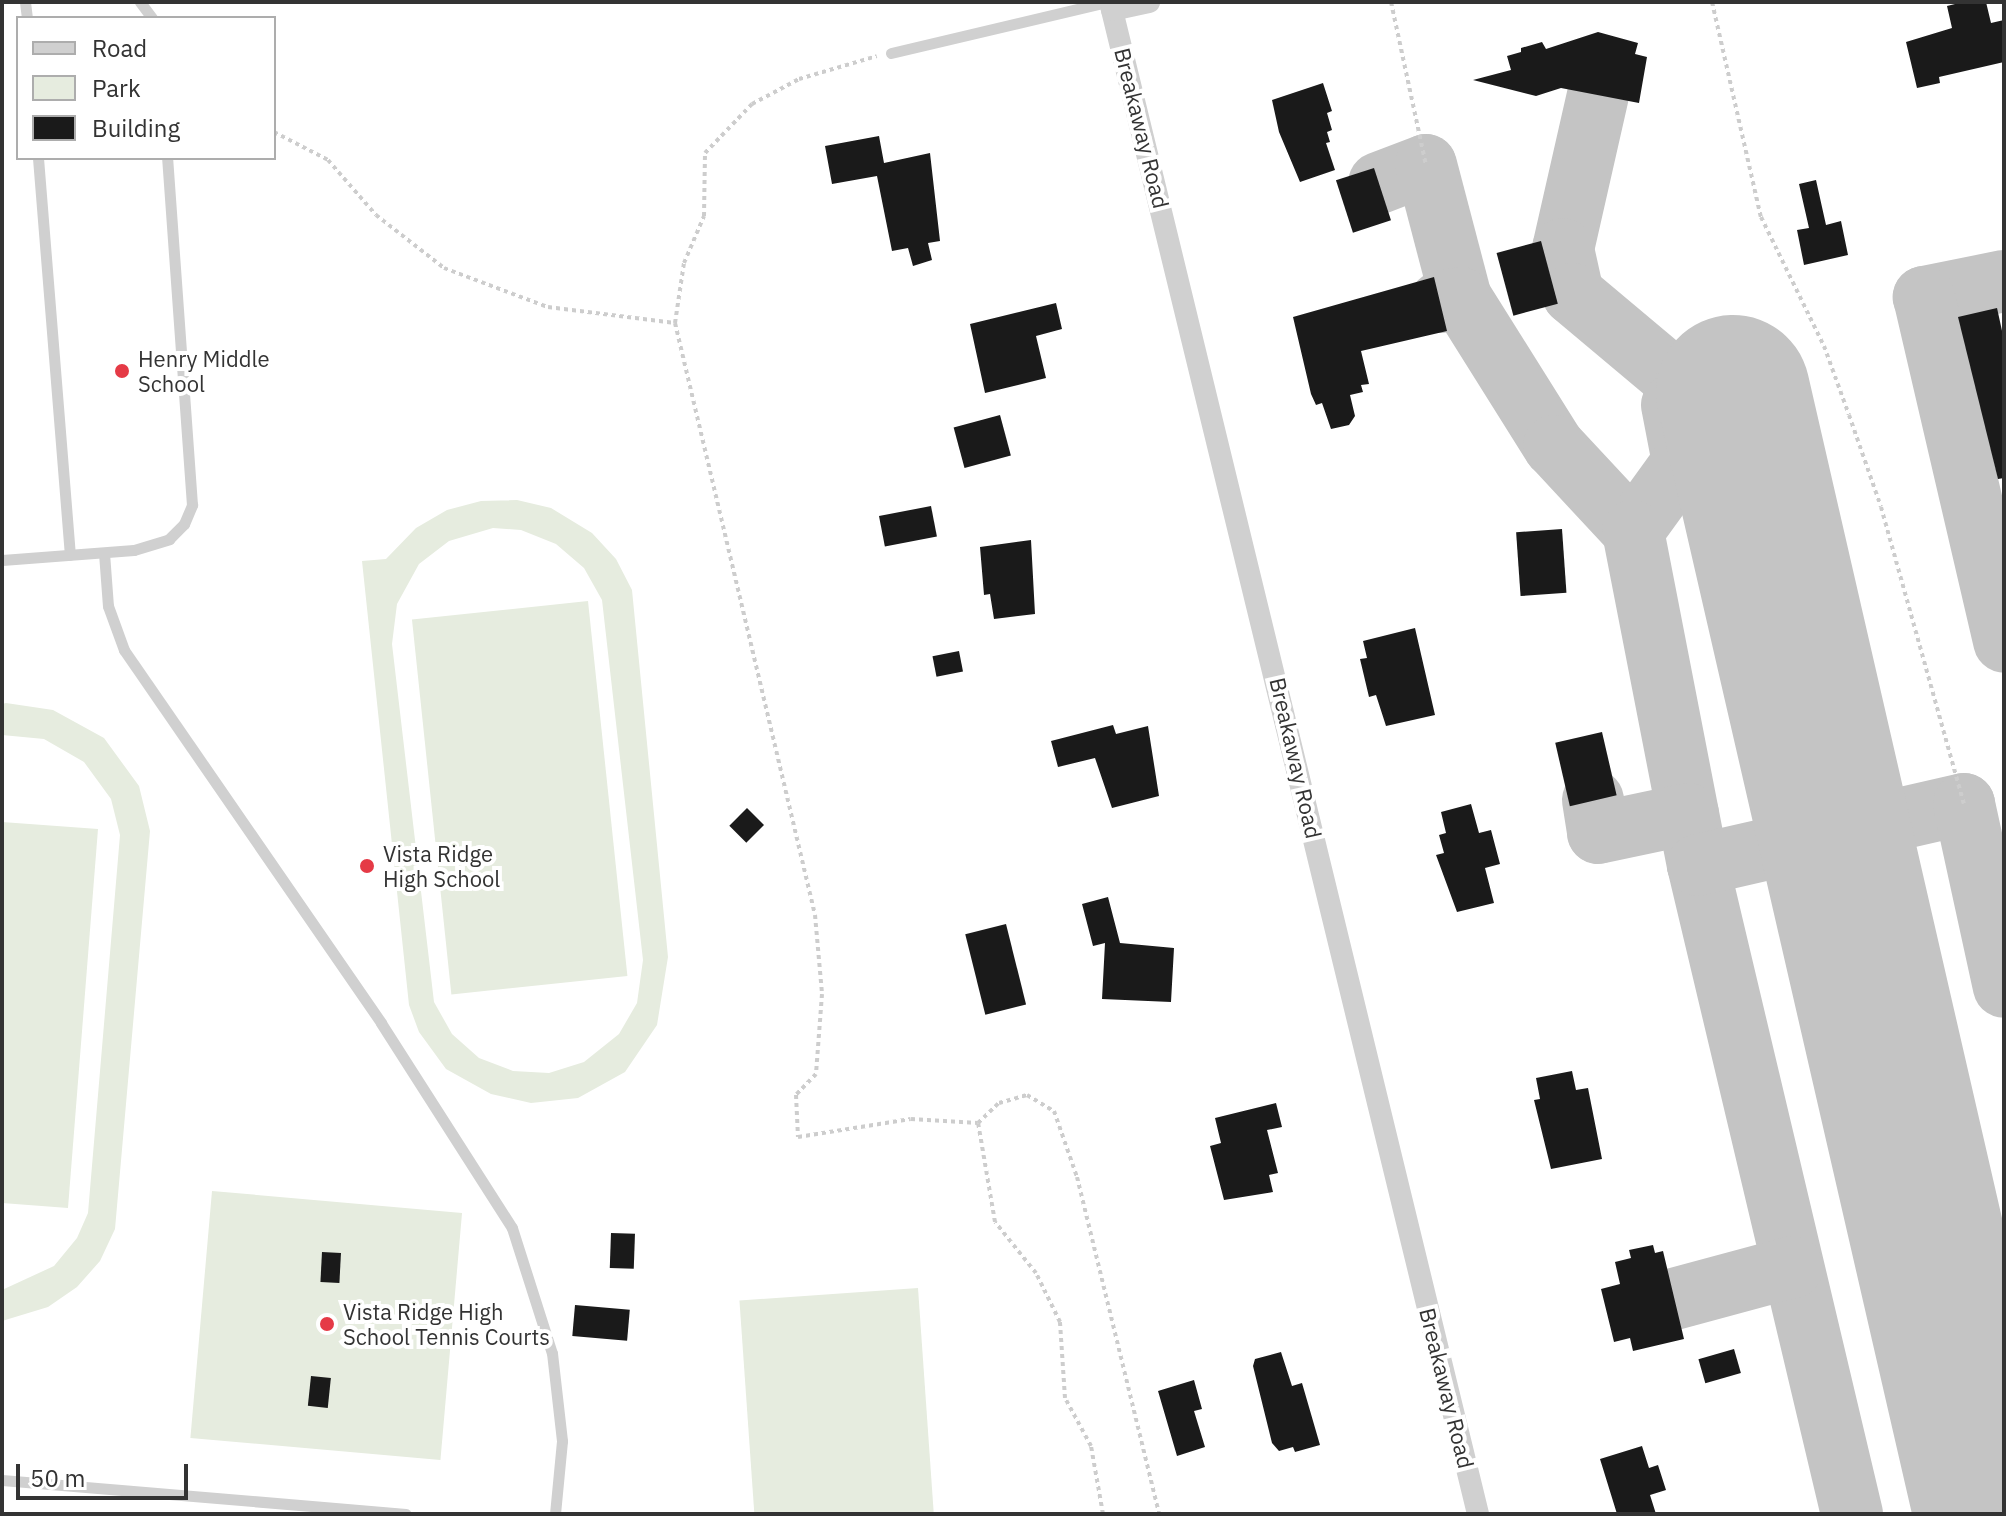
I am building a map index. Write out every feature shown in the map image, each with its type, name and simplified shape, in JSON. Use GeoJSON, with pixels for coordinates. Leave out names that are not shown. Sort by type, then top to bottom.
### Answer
{"type":"FeatureCollection","features":[{"type":"Feature","properties":{"kind":"street"},"geometry":{"type":"LineString","coordinates":[[1110,5],[1149,2]]}},
{"type":"Feature","properties":{"kind":"street","name":"Breakaway Road"},"geometry":{"type":"LineString","coordinates":[[1110,5],[1478,1514]]}},
{"type":"Feature","properties":{"kind":"lane"},"geometry":{"type":"LineString","coordinates":[[891,53],[1110,5]]}},
{"type":"Feature","properties":{"kind":"lane"},"geometry":{"type":"LineString","coordinates":[[38,160],[70,555]]}},
{"type":"Feature","properties":{"kind":"lane"},"geometry":{"type":"LineString","coordinates":[[2,560],[104,553],[169,539],[184,524],[192,505],[167,160]]}},
{"type":"Feature","properties":{"kind":"lane"},"geometry":{"type":"LineString","coordinates":[[104,553],[108,606],[124,650],[381,1023],[512,1228],[552,1353],[562,1441],[555,1514]]}},
{"type":"Feature","properties":{"kind":"lane"},"geometry":{"type":"LineString","coordinates":[[2,1480],[406,1514]]}},
{"type":"Feature","properties":{"kind":"lane"},"geometry":{"type":"LineString","coordinates":[[240,1500],[241,1514]]}},
{"type":"Feature","properties":{"kind":"path"},"geometry":{"type":"LineString","coordinates":[[1391,2],[1426,165]]}},
{"type":"Feature","properties":{"kind":"path"},"geometry":{"type":"LineString","coordinates":[[1712,2],[1761,217],[1824,346],[1881,507],[1964,804]]}},
{"type":"Feature","properties":{"kind":"path"},"geometry":{"type":"LineString","coordinates":[[891,53],[799,79],[752,104],[705,153],[704,216],[684,263],[675,323],[815,915],[822,994],[816,1074],[796,1095],[798,1137],[911,1119],[978,1123],[999,1103],[1027,1095],[1054,1111],[1077,1177],[1159,1514]]}},
{"type":"Feature","properties":{"kind":"path"},"geometry":{"type":"LineString","coordinates":[[276,133],[328,160],[376,215],[444,268],[548,307],[675,323]]}},
{"type":"Feature","properties":{"kind":"path"},"geometry":{"type":"LineString","coordinates":[[978,1123],[995,1222],[1036,1273],[1060,1322],[1065,1398],[1091,1446],[1103,1514]]}},
{"type":"Feature","properties":{"kind":"green space"},"geometry":{"type":"Polygon","coordinates":[[[517,500],[551,508],[592,533],[616,559],[632,590],[668,957],[657,1025],[625,1072],[578,1098],[531,1103],[491,1094],[446,1069],[419,1032],[409,1005],[362,561],[386,559],[416,528],[447,510],[481,501],[517,500]],[[493,528],[449,541],[419,564],[397,604],[392,644],[434,1002],[452,1034],[479,1058],[513,1071],[549,1073],[584,1062],[619,1034],[637,1003],[643,960],[602,600],[584,568],[556,544],[521,530],[493,528]]]}},
{"type":"Feature","properties":{"kind":"green space"},"geometry":{"type":"Polygon","coordinates":[[[588,601],[627,976],[451,994],[412,620],[588,601]]]}},
{"type":"Feature","properties":{"kind":"green space"},"geometry":{"type":"Polygon","coordinates":[[[2,704],[53,710],[104,738],[139,786],[150,831],[115,1229],[100,1261],[77,1287],[48,1307],[2,1321],[2,1290],[54,1266],[77,1238],[88,1213],[120,835],[111,799],[84,762],[44,739],[2,735],[2,704]]]}},
{"type":"Feature","properties":{"kind":"green space"},"geometry":{"type":"Polygon","coordinates":[[[2,822],[98,829],[68,1208],[2,1203],[2,822]]]}},
{"type":"Feature","properties":{"kind":"green space","name":"Vista Ridge High School Tennis Courts"},"geometry":{"type":"Polygon","coordinates":[[[212,1191],[462,1213],[440,1460],[190,1438],[212,1191]]]}},
{"type":"Feature","properties":{"kind":"green space"},"geometry":{"type":"Polygon","coordinates":[[[918,1288],[934,1514],[754,1514],[739,1300],[918,1288]]]}},
{"type":"Feature","properties":{"kind":"building"},"geometry":{"type":"Polygon","coordinates":[[[1986,2],[1991,23],[2004,20],[2004,62],[1939,77],[1940,83],[1917,88],[1906,42],[1952,28],[1947,6],[1986,2]]]}},
{"type":"Feature","properties":{"kind":"building"},"geometry":{"type":"Polygon","coordinates":[[[1598,32],[1638,43],[1635,54],[1647,57],[1639,103],[1561,88],[1536,96],[1473,80],[1511,70],[1507,56],[1521,52],[1521,48],[1542,42],[1546,49],[1598,32]]]}},
{"type":"Feature","properties":{"kind":"building"},"geometry":{"type":"Polygon","coordinates":[[[1323,83],[1332,111],[1327,113],[1332,130],[1327,132],[1330,142],[1326,143],[1335,170],[1300,182],[1279,132],[1272,100],[1323,83]]]}},
{"type":"Feature","properties":{"kind":"building"},"geometry":{"type":"Polygon","coordinates":[[[879,136],[884,163],[930,153],[940,241],[928,243],[932,260],[913,266],[908,248],[892,251],[877,176],[832,184],[825,146],[879,136]]]}},
{"type":"Feature","properties":{"kind":"building"},"geometry":{"type":"Polygon","coordinates":[[[1374,168],[1391,220],[1353,233],[1336,180],[1374,168]]]}},
{"type":"Feature","properties":{"kind":"building"},"geometry":{"type":"Polygon","coordinates":[[[1816,180],[1826,225],[1841,221],[1848,255],[1804,265],[1797,230],[1809,228],[1799,184],[1816,180]]]}},
{"type":"Feature","properties":{"kind":"building"},"geometry":{"type":"Polygon","coordinates":[[[1541,241],[1558,304],[1513,316],[1497,253],[1541,241]]]}},
{"type":"Feature","properties":{"kind":"building"},"geometry":{"type":"Polygon","coordinates":[[[1434,277],[1447,331],[1361,351],[1369,384],[1361,385],[1363,392],[1350,395],[1355,416],[1349,425],[1331,429],[1322,403],[1316,405],[1311,394],[1293,317],[1434,277]]]}},
{"type":"Feature","properties":{"kind":"building"},"geometry":{"type":"Polygon","coordinates":[[[1056,303],[1062,329],[1036,336],[1046,378],[985,393],[970,324],[1056,303]]]}},
{"type":"Feature","properties":{"kind":"building"},"geometry":{"type":"Polygon","coordinates":[[[1997,308],[2004,340],[2004,478],[1998,479],[1958,317],[1997,308]]]}},
{"type":"Feature","properties":{"kind":"building"},"geometry":{"type":"Polygon","coordinates":[[[1000,415],[1011,456],[965,468],[954,427],[1000,415]]]}},
{"type":"Feature","properties":{"kind":"building"},"geometry":{"type":"Polygon","coordinates":[[[931,506],[937,536],[885,547],[879,516],[931,506]]]}},
{"type":"Feature","properties":{"kind":"building"},"geometry":{"type":"Polygon","coordinates":[[[1562,529],[1566,593],[1521,596],[1516,532],[1562,529]]]}},
{"type":"Feature","properties":{"kind":"building"},"geometry":{"type":"Polygon","coordinates":[[[1031,540],[1035,614],[994,619],[990,594],[984,595],[980,547],[1031,540]]]}},
{"type":"Feature","properties":{"kind":"building"},"geometry":{"type":"Polygon","coordinates":[[[1415,628],[1435,715],[1386,726],[1376,695],[1369,697],[1360,659],[1367,658],[1363,641],[1415,628]]]}},
{"type":"Feature","properties":{"kind":"building"},"geometry":{"type":"Polygon","coordinates":[[[959,651],[963,672],[937,677],[932,656],[959,651]]]}},
{"type":"Feature","properties":{"kind":"building"},"geometry":{"type":"Polygon","coordinates":[[[1113,725],[1116,734],[1148,726],[1159,796],[1112,808],[1095,758],[1058,767],[1051,741],[1113,725]]]}},
{"type":"Feature","properties":{"kind":"building"},"geometry":{"type":"Polygon","coordinates":[[[1602,732],[1617,795],[1570,806],[1555,743],[1602,732]]]}},
{"type":"Feature","properties":{"kind":"building"},"geometry":{"type":"Polygon","coordinates":[[[1471,804],[1479,833],[1491,830],[1500,864],[1485,868],[1494,903],[1457,912],[1436,855],[1444,853],[1439,835],[1446,833],[1441,812],[1471,804]]]}},
{"type":"Feature","properties":{"kind":"building"},"geometry":{"type":"Polygon","coordinates":[[[747,808],[764,825],[746,843],[729,826],[747,808]]]}},
{"type":"Feature","properties":{"kind":"building"},"geometry":{"type":"Polygon","coordinates":[[[1108,897],[1120,943],[1174,948],[1171,1002],[1102,999],[1105,943],[1093,946],[1082,904],[1108,897]]]}},
{"type":"Feature","properties":{"kind":"building"},"geometry":{"type":"Polygon","coordinates":[[[1006,924],[1026,1005],[985,1015],[965,934],[1006,924]]]}},
{"type":"Feature","properties":{"kind":"building"},"geometry":{"type":"Polygon","coordinates":[[[1572,1071],[1576,1090],[1588,1088],[1602,1159],[1551,1169],[1534,1100],[1540,1099],[1536,1078],[1572,1071]]]}},
{"type":"Feature","properties":{"kind":"building"},"geometry":{"type":"Polygon","coordinates":[[[1276,1103],[1282,1127],[1267,1130],[1278,1173],[1269,1175],[1273,1192],[1224,1200],[1210,1146],[1221,1143],[1215,1118],[1276,1103]]]}},
{"type":"Feature","properties":{"kind":"building"},"geometry":{"type":"Polygon","coordinates":[[[611,1233],[635,1234],[634,1269],[610,1268],[611,1233]]]}},
{"type":"Feature","properties":{"kind":"building"},"geometry":{"type":"Polygon","coordinates":[[[1653,1245],[1655,1253],[1663,1251],[1684,1339],[1633,1351],[1630,1338],[1614,1342],[1601,1289],[1620,1284],[1615,1262],[1631,1258],[1629,1250],[1653,1245]]]}},
{"type":"Feature","properties":{"kind":"building"},"geometry":{"type":"Polygon","coordinates":[[[322,1252],[341,1253],[339,1283],[320,1282],[322,1252]]]}},
{"type":"Feature","properties":{"kind":"building"},"geometry":{"type":"Polygon","coordinates":[[[575,1305],[630,1310],[627,1341],[572,1336],[575,1305]]]}},
{"type":"Feature","properties":{"kind":"building"},"geometry":{"type":"Polygon","coordinates":[[[1734,1349],[1741,1373],[1705,1383],[1698,1359],[1734,1349]]]}},
{"type":"Feature","properties":{"kind":"building"},"geometry":{"type":"Polygon","coordinates":[[[1281,1352],[1292,1386],[1302,1383],[1320,1445],[1295,1452],[1293,1447],[1279,1451],[1272,1443],[1253,1366],[1255,1359],[1281,1352]]]}},
{"type":"Feature","properties":{"kind":"building"},"geometry":{"type":"Polygon","coordinates":[[[311,1376],[331,1378],[328,1408],[308,1406],[311,1376]]]}},
{"type":"Feature","properties":{"kind":"building"},"geometry":{"type":"Polygon","coordinates":[[[1194,1380],[1202,1409],[1194,1411],[1205,1447],[1177,1456],[1158,1391],[1194,1380]]]}},
{"type":"Feature","properties":{"kind":"building"},"geometry":{"type":"Polygon","coordinates":[[[1642,1446],[1649,1468],[1658,1465],[1666,1490],[1650,1495],[1656,1514],[1617,1514],[1600,1459],[1642,1446]]]}},
{"type":"Feature","properties":{"kind":"taxiway"},"geometry":{"type":"LineString","coordinates":[[1598,95],[1563,249],[1573,294],[1684,387],[1688,401]]}},
{"type":"Feature","properties":{"kind":"taxiway"},"geometry":{"type":"LineString","coordinates":[[1379,183],[1426,165],[1461,298]]}},
{"type":"Feature","properties":{"kind":"taxiway"},"geometry":{"type":"LineString","coordinates":[[2004,281],[1924,297],[2004,642]]}},
{"type":"Feature","properties":{"kind":"taxiway"},"geometry":{"type":"LineString","coordinates":[[1440,302],[1461,298],[1554,446],[1633,531]]}},
{"type":"Feature","properties":{"kind":"taxiway"},"geometry":{"type":"LineString","coordinates":[[1733,392],[1672,405],[1683,462],[1633,531],[1698,865],[1852,1514]]}},
{"type":"Feature","properties":{"kind":"taxiway"},"geometry":{"type":"LineString","coordinates":[[1593,800],[1598,833],[1688,814]]}},
{"type":"Feature","properties":{"kind":"taxiway"},"geometry":{"type":"LineString","coordinates":[[1698,865],[1964,804],[2004,987]]}},
{"type":"Feature","properties":{"kind":"taxiway"},"geometry":{"type":"LineString","coordinates":[[1674,1299],[1793,1267]]}},
{"type":"Feature","properties":{"kind":"runway"},"geometry":{"type":"LineString","coordinates":[[1733,392],[1991,1514]]}},
{"type":"Feature","properties":{"kind":"place","name":"Henry Middle School"},"geometry":{"type":"Point","coordinates":[122,371]}},
{"type":"Feature","properties":{"kind":"place","name":"Vista Ridge High School"},"geometry":{"type":"Point","coordinates":[367,866]}},
{"type":"Feature","properties":{"kind":"place","name":"Vista Ridge High School Tennis Courts"},"geometry":{"type":"Point","coordinates":[327,1324]}}]}
